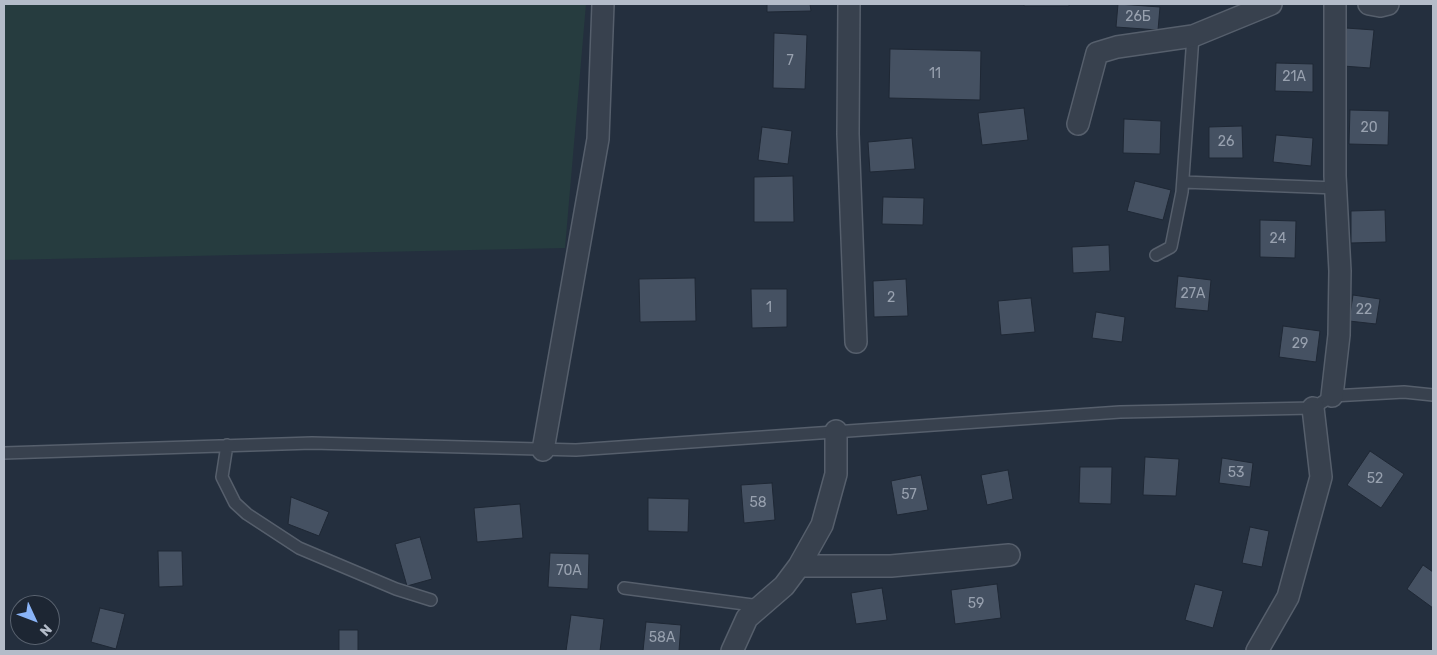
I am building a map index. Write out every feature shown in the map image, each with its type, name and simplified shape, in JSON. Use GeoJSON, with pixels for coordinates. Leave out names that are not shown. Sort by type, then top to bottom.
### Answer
{"type":"FeatureCollection","features":[{"type":"Feature","properties":{"kind":"street"},"geometry":{"type":"LineString","coordinates":[[543,450],[598,139],[603,4]]}},
{"type":"Feature","properties":{"kind":"street"},"geometry":{"type":"LineString","coordinates":[[849,4],[848,134],[856,342]]}},
{"type":"Feature","properties":{"kind":"street"},"geometry":{"type":"LineString","coordinates":[[1078,124],[1097,53],[1117,47],[1194,36],[1271,4]]}},
{"type":"Feature","properties":{"kind":"street"},"geometry":{"type":"LineString","coordinates":[[1332,396],[1339,326],[1340,271],[1336,188],[1335,4]]}},
{"type":"Feature","properties":{"kind":"street"},"geometry":{"type":"LineString","coordinates":[[1369,4],[1380,6],[1388,4]]}},
{"type":"Feature","properties":{"kind":"street"},"geometry":{"type":"LineString","coordinates":[[1257,651],[1288,597],[1321,477],[1312,408]]}},
{"type":"Feature","properties":{"kind":"street"},"geometry":{"type":"LineString","coordinates":[[732,651],[747,618],[784,586],[799,566],[822,525],[836,474],[836,431]]}},
{"type":"Feature","properties":{"kind":"street"},"geometry":{"type":"LineString","coordinates":[[799,566],[892,566],[1009,555]]}},
{"type":"Feature","properties":{"kind":"lane"},"geometry":{"type":"LineString","coordinates":[[1156,255],[1171,247],[1183,182],[1194,36]]}},
{"type":"Feature","properties":{"kind":"lane"},"geometry":{"type":"LineString","coordinates":[[1183,182],[1336,188]]}},
{"type":"Feature","properties":{"kind":"lane"},"geometry":{"type":"LineString","coordinates":[[4,453],[312,443],[576,450],[1120,412],[1312,408],[1332,396],[1404,392],[1433,395]]}},
{"type":"Feature","properties":{"kind":"lane"},"geometry":{"type":"LineString","coordinates":[[227,445],[222,477],[235,503],[247,514],[299,548],[396,588],[431,600]]}},
{"type":"Feature","properties":{"kind":"lane"},"geometry":{"type":"LineString","coordinates":[[624,588],[760,606]]}},
{"type":"Feature","properties":{"kind":"green space"},"geometry":{"type":"Polygon","coordinates":[[[4,4],[586,4],[565,248],[4,260],[4,4]]]}},
{"type":"Feature","properties":{"kind":"building"},"geometry":{"type":"Polygon","coordinates":[[[767,4],[810,4],[811,11],[767,12],[767,4]]]}},
{"type":"Feature","properties":{"kind":"building"},"geometry":{"type":"Polygon","coordinates":[[[1024,4],[1069,4],[1069,6],[1024,6],[1024,4]]]}},
{"type":"Feature","properties":{"kind":"building"},"geometry":{"type":"Polygon","coordinates":[[[1118,4],[1160,7],[1158,30],[1116,27],[1118,4]]]}},
{"type":"Feature","properties":{"kind":"building"},"geometry":{"type":"Polygon","coordinates":[[[1346,28],[1374,30],[1370,68],[1343,66],[1346,28]]]}},
{"type":"Feature","properties":{"kind":"building"},"geometry":{"type":"Polygon","coordinates":[[[774,33],[807,35],[805,89],[773,88],[774,33]]]}},
{"type":"Feature","properties":{"kind":"building"},"geometry":{"type":"Polygon","coordinates":[[[890,49],[981,51],[980,100],[889,98],[890,49]]]}},
{"type":"Feature","properties":{"kind":"building"},"geometry":{"type":"Polygon","coordinates":[[[1276,63],[1313,64],[1313,92],[1275,91],[1276,63]]]}},
{"type":"Feature","properties":{"kind":"building"},"geometry":{"type":"Polygon","coordinates":[[[1024,108],[1028,140],[982,145],[978,113],[1024,108]]]}},
{"type":"Feature","properties":{"kind":"building"},"geometry":{"type":"Polygon","coordinates":[[[1350,110],[1389,111],[1388,145],[1349,144],[1350,110]]]}},
{"type":"Feature","properties":{"kind":"building"},"geometry":{"type":"Polygon","coordinates":[[[1124,119],[1161,121],[1160,154],[1123,153],[1124,119]]]}},
{"type":"Feature","properties":{"kind":"building"},"geometry":{"type":"Polygon","coordinates":[[[1242,126],[1243,158],[1209,158],[1209,127],[1242,126]]]}},
{"type":"Feature","properties":{"kind":"building"},"geometry":{"type":"Polygon","coordinates":[[[762,127],[792,131],[788,164],[758,160],[762,127]]]}},
{"type":"Feature","properties":{"kind":"building"},"geometry":{"type":"Polygon","coordinates":[[[1276,135],[1313,138],[1311,166],[1273,162],[1276,135]]]}},
{"type":"Feature","properties":{"kind":"building"},"geometry":{"type":"Polygon","coordinates":[[[912,138],[915,169],[870,172],[868,142],[912,138]]]}},
{"type":"Feature","properties":{"kind":"building"},"geometry":{"type":"Polygon","coordinates":[[[793,176],[794,222],[754,222],[754,177],[793,176]]]}},
{"type":"Feature","properties":{"kind":"building"},"geometry":{"type":"Polygon","coordinates":[[[1135,181],[1171,190],[1163,220],[1127,211],[1135,181]]]}},
{"type":"Feature","properties":{"kind":"building"},"geometry":{"type":"Polygon","coordinates":[[[883,197],[924,198],[923,225],[882,224],[883,197]]]}},
{"type":"Feature","properties":{"kind":"building"},"geometry":{"type":"Polygon","coordinates":[[[1385,210],[1386,242],[1351,243],[1351,211],[1385,210]]]}},
{"type":"Feature","properties":{"kind":"building"},"geometry":{"type":"Polygon","coordinates":[[[1260,220],[1296,221],[1295,258],[1260,257],[1260,220]]]}},
{"type":"Feature","properties":{"kind":"building"},"geometry":{"type":"Polygon","coordinates":[[[1109,245],[1110,271],[1073,273],[1072,247],[1109,245]]]}},
{"type":"Feature","properties":{"kind":"building"},"geometry":{"type":"Polygon","coordinates":[[[1178,276],[1211,280],[1208,311],[1175,308],[1178,276]]]}},
{"type":"Feature","properties":{"kind":"building"},"geometry":{"type":"Polygon","coordinates":[[[695,278],[696,321],[640,322],[639,279],[695,278]]]}},
{"type":"Feature","properties":{"kind":"building"},"geometry":{"type":"Polygon","coordinates":[[[906,279],[908,316],[874,317],[873,281],[906,279]]]}},
{"type":"Feature","properties":{"kind":"building"},"geometry":{"type":"Polygon","coordinates":[[[751,289],[787,289],[787,327],[752,328],[751,289]]]}},
{"type":"Feature","properties":{"kind":"building"},"geometry":{"type":"Polygon","coordinates":[[[1353,295],[1380,299],[1376,324],[1349,321],[1353,295]]]}},
{"type":"Feature","properties":{"kind":"building"},"geometry":{"type":"Polygon","coordinates":[[[1031,298],[1035,332],[1001,335],[998,301],[1031,298]]]}},
{"type":"Feature","properties":{"kind":"building"},"geometry":{"type":"Polygon","coordinates":[[[1096,312],[1125,317],[1122,342],[1092,338],[1096,312]]]}},
{"type":"Feature","properties":{"kind":"building"},"geometry":{"type":"Polygon","coordinates":[[[1283,326],[1320,331],[1316,362],[1279,357],[1283,326]]]}},
{"type":"Feature","properties":{"kind":"building"},"geometry":{"type":"Polygon","coordinates":[[[1370,451],[1404,474],[1381,508],[1347,485],[1370,451]]]}},
{"type":"Feature","properties":{"kind":"building"},"geometry":{"type":"Polygon","coordinates":[[[1145,457],[1179,459],[1176,496],[1143,495],[1145,457]]]}},
{"type":"Feature","properties":{"kind":"building"},"geometry":{"type":"Polygon","coordinates":[[[1222,458],[1253,463],[1250,487],[1219,483],[1222,458]]]}},
{"type":"Feature","properties":{"kind":"building"},"geometry":{"type":"Polygon","coordinates":[[[1080,467],[1112,467],[1111,504],[1079,503],[1080,467]]]}},
{"type":"Feature","properties":{"kind":"building"},"geometry":{"type":"Polygon","coordinates":[[[1008,470],[1013,499],[987,505],[981,475],[1008,470]]]}},
{"type":"Feature","properties":{"kind":"building"},"geometry":{"type":"Polygon","coordinates":[[[921,475],[928,510],[897,515],[891,481],[921,475]]]}},
{"type":"Feature","properties":{"kind":"building"},"geometry":{"type":"Polygon","coordinates":[[[772,483],[775,520],[744,523],[741,485],[772,483]]]}},
{"type":"Feature","properties":{"kind":"building"},"geometry":{"type":"Polygon","coordinates":[[[291,497],[329,512],[319,536],[288,524],[291,497]]]}},
{"type":"Feature","properties":{"kind":"building"},"geometry":{"type":"Polygon","coordinates":[[[648,498],[689,499],[688,532],[648,531],[648,498]]]}},
{"type":"Feature","properties":{"kind":"building"},"geometry":{"type":"Polygon","coordinates":[[[520,504],[523,538],[477,542],[474,508],[520,504]]]}},
{"type":"Feature","properties":{"kind":"building"},"geometry":{"type":"Polygon","coordinates":[[[1250,527],[1269,531],[1262,567],[1242,563],[1250,527]]]}},
{"type":"Feature","properties":{"kind":"building"},"geometry":{"type":"Polygon","coordinates":[[[420,537],[432,579],[407,586],[395,544],[420,537]]]}},
{"type":"Feature","properties":{"kind":"building"},"geometry":{"type":"Polygon","coordinates":[[[158,551],[182,551],[183,586],[159,587],[158,551]]]}},
{"type":"Feature","properties":{"kind":"building"},"geometry":{"type":"Polygon","coordinates":[[[550,553],[589,554],[588,589],[548,587],[550,553]]]}},
{"type":"Feature","properties":{"kind":"building"},"geometry":{"type":"Polygon","coordinates":[[[1423,565],[1433,572],[1433,608],[1407,589],[1423,565]]]}},
{"type":"Feature","properties":{"kind":"building"},"geometry":{"type":"Polygon","coordinates":[[[997,584],[1001,618],[955,624],[951,590],[997,584]]]}},
{"type":"Feature","properties":{"kind":"building"},"geometry":{"type":"Polygon","coordinates":[[[1195,584],[1223,591],[1213,628],[1185,620],[1195,584]]]}},
{"type":"Feature","properties":{"kind":"building"},"geometry":{"type":"Polygon","coordinates":[[[882,588],[887,620],[856,624],[851,593],[882,588]]]}},
{"type":"Feature","properties":{"kind":"building"},"geometry":{"type":"Polygon","coordinates":[[[100,608],[125,614],[116,649],[91,642],[100,608]]]}},
{"type":"Feature","properties":{"kind":"building"},"geometry":{"type":"Polygon","coordinates":[[[571,615],[604,619],[600,651],[566,651],[571,615]]]}},
{"type":"Feature","properties":{"kind":"building"},"geometry":{"type":"Polygon","coordinates":[[[646,622],[681,625],[679,651],[643,651],[646,622]]]}},
{"type":"Feature","properties":{"kind":"building"},"geometry":{"type":"Polygon","coordinates":[[[339,630],[358,630],[358,651],[339,651],[339,630]]]}}]}
